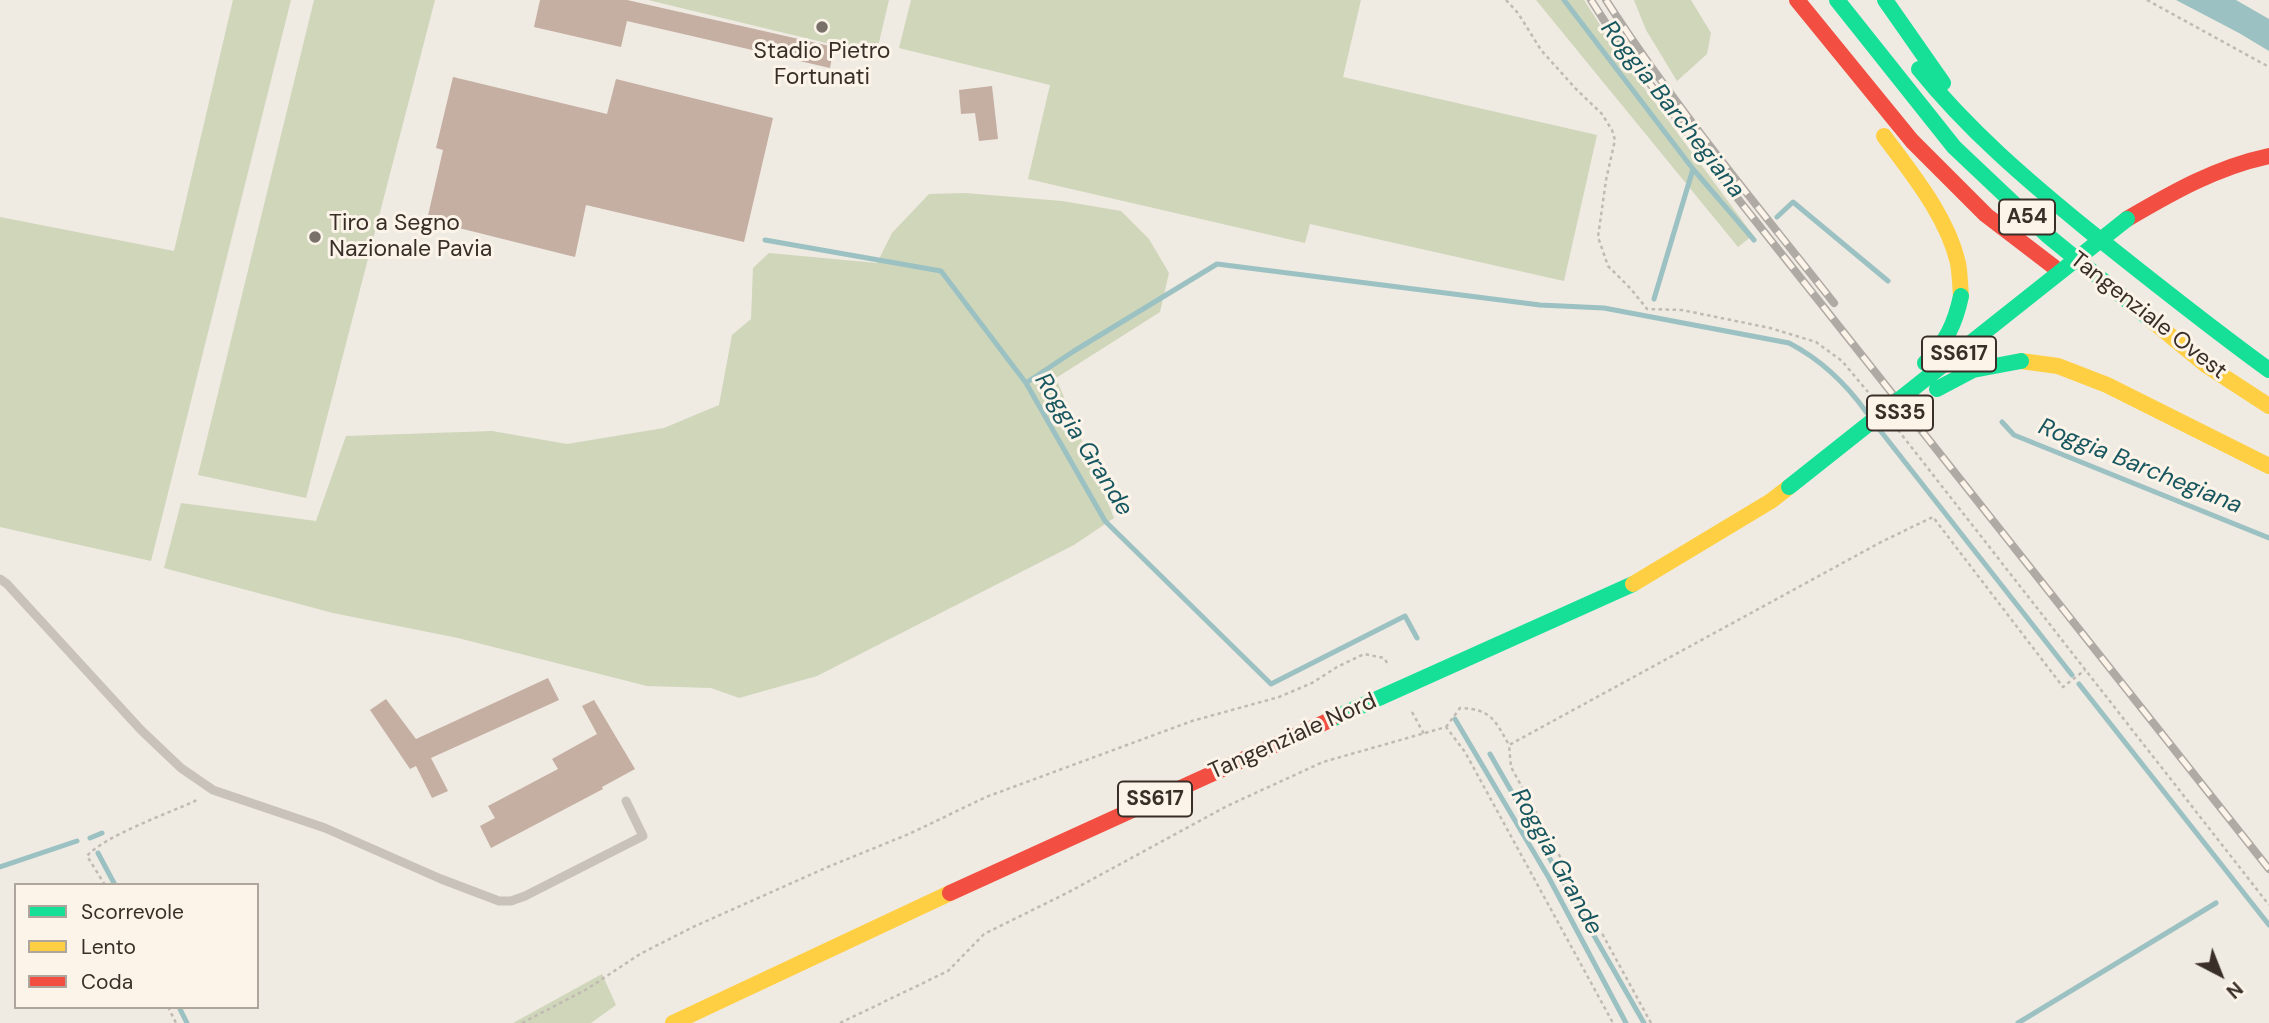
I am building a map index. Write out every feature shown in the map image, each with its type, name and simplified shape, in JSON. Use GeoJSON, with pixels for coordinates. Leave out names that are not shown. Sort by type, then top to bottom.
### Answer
{"type":"FeatureCollection","features":[{"type":"Feature","properties":{"kind":"highway"},"geometry":{"type":"LineString","coordinates":[[1796,0],[1830,63],[1850,91]]}},
{"type":"Feature","properties":{"kind":"highway"},"geometry":{"type":"LineString","coordinates":[[1796,0],[1912,141],[1986,215],[2073,280]]}},
{"type":"Feature","properties":{"kind":"highway","name":"Tangenziale Ovest"},"geometry":{"type":"LineString","coordinates":[[1837,0],[1954,147],[2047,235],[2206,365],[2269,407]]}},
{"type":"Feature","properties":{"kind":"highway"},"geometry":{"type":"LineString","coordinates":[[1879,5],[1922,55],[1980,133]]}},
{"type":"Feature","properties":{"kind":"highway","name":"Tangenziale Ovest"},"geometry":{"type":"LineString","coordinates":[[1879,5],[1889,32],[1940,95],[2025,178],[2179,304],[2269,369]]}},
{"type":"Feature","properties":{"kind":"highway"},"geometry":{"type":"LineString","coordinates":[[1789,486],[1946,344],[1957,318],[1961,296],[1958,263],[1947,234],[1928,199],[1877,127]]}},
{"type":"Feature","properties":{"kind":"highway","name":"SS617"},"geometry":{"type":"LineString","coordinates":[[1789,486],[2127,219],[2188,184],[2228,165],[2269,156]]}},
{"type":"Feature","properties":{"kind":"highway"},"geometry":{"type":"LineString","coordinates":[[2095,294],[2206,365]]}},
{"type":"Feature","properties":{"kind":"highway"},"geometry":{"type":"LineString","coordinates":[[2179,304],[2269,361]]}},
{"type":"Feature","properties":{"kind":"highway","name":"SS35"},"geometry":{"type":"LineString","coordinates":[[1789,486],[1943,385],[1973,370],[2021,361],[2059,366],[2108,385],[2269,466]]}},
{"type":"Feature","properties":{"kind":"highway","name":"Tangenziale Nord"},"geometry":{"type":"LineString","coordinates":[[673,1023],[1039,852],[1639,581],[1771,501],[1789,486]]}},
{"type":"Feature","properties":{"kind":"lane"},"geometry":{"type":"LineString","coordinates":[[0,579],[141,730],[181,768],[207,786],[235,799],[325,828],[441,879],[499,901],[511,901],[525,896],[643,836],[626,800]]}},
{"type":"Feature","properties":{"kind":"path"},"geometry":{"type":"LineString","coordinates":[[2147,0],[2269,67]]}},
{"type":"Feature","properties":{"kind":"path"},"geometry":{"type":"LineString","coordinates":[[1509,745],[1883,541],[1933,517],[2063,687],[2085,670]]}},
{"type":"Feature","properties":{"kind":"path"},"geometry":{"type":"LineString","coordinates":[[522,1023],[587,989],[640,954],[693,928],[830,866],[909,834],[986,797],[1192,721],[1279,697],[1364,654],[1384,658],[1395,674]]}},
{"type":"Feature","properties":{"kind":"path"},"geometry":{"type":"LineString","coordinates":[[840,1023],[948,971],[984,934],[1067,893],[1227,806],[1323,762],[1447,727],[1460,708],[1476,709],[1492,716],[1509,745],[1511,767],[1651,1023]]}},
{"type":"Feature","properties":{"kind":"path"},"geometry":{"type":"LineString","coordinates":[[1410,709],[1424,734]]}},
{"type":"Feature","properties":{"kind":"path"},"geometry":{"type":"LineString","coordinates":[[1447,727],[1465,752],[1613,1023]]}},
{"type":"Feature","properties":{"kind":"path"},"geometry":{"type":"LineString","coordinates":[[104,883],[87,856],[92,850],[195,801],[207,786]]}},
{"type":"Feature","properties":{"kind":"green space"},"geometry":{"type":"Polygon","coordinates":[[[233,0],[291,0],[151,561],[0,527],[0,217],[174,251],[233,0]]]}},
{"type":"Feature","properties":{"kind":"green space","name":"Tiro a Segno Nazionale Pavia"},"geometry":{"type":"Polygon","coordinates":[[[314,0],[435,0],[306,498],[198,475],[314,0]]]}},
{"type":"Feature","properties":{"kind":"green space","name":"Stadio Pietro Fortunati"},"geometry":{"type":"Polygon","coordinates":[[[648,0],[889,0],[876,55],[648,0]]]}},
{"type":"Feature","properties":{"kind":"green space"},"geometry":{"type":"Polygon","coordinates":[[[911,0],[1361,0],[1343,77],[1597,135],[1564,281],[1310,224],[1305,243],[1028,179],[1050,85],[899,48],[911,0]]]}},
{"type":"Feature","properties":{"kind":"green space"},"geometry":{"type":"Polygon","coordinates":[[[1536,0],[1584,0],[1616,50],[1753,235],[1738,247],[1536,0]]]}},
{"type":"Feature","properties":{"kind":"green space"},"geometry":{"type":"Polygon","coordinates":[[[1634,0],[1691,0],[1711,33],[1707,54],[1677,81],[1646,30],[1634,0]]]}},
{"type":"Feature","properties":{"kind":"green space"},"geometry":{"type":"Polygon","coordinates":[[[965,193],[1062,201],[1121,211],[1149,239],[1169,273],[1160,312],[1056,378],[1114,518],[1074,545],[817,676],[739,698],[711,688],[647,686],[458,638],[333,613],[164,568],[181,503],[316,521],[346,436],[492,431],[567,444],[664,428],[719,405],[732,335],[751,319],[753,268],[769,253],[877,263],[892,233],[929,194],[965,193]]]}},
{"type":"Feature","properties":{"kind":"green space"},"geometry":{"type":"Polygon","coordinates":[[[602,974],[616,1005],[591,1023],[513,1023],[602,974]]]}},
{"type":"Feature","properties":{"kind":"water"},"geometry":{"type":"Polygon","coordinates":[[[2176,0],[2236,0],[2269,19],[2269,51],[2239,33],[2176,0]]]}},
{"type":"Feature","properties":{"kind":"building"},"geometry":{"type":"Polygon","coordinates":[[[540,0],[627,0],[834,47],[830,68],[627,21],[621,47],[534,27],[540,0]]]}},
{"type":"Feature","properties":{"kind":"building"},"geometry":{"type":"Polygon","coordinates":[[[453,77],[607,114],[616,79],[773,118],[744,242],[586,205],[575,257],[427,220],[443,150],[436,148],[453,77]]]}},
{"type":"Feature","properties":{"kind":"building"},"geometry":{"type":"Polygon","coordinates":[[[992,86],[998,139],[979,141],[975,113],[961,114],[959,90],[992,86]]]}},
{"type":"Feature","properties":{"kind":"building"},"geometry":{"type":"Polygon","coordinates":[[[548,678],[559,700],[431,758],[448,791],[432,798],[416,766],[410,769],[370,710],[386,699],[416,739],[548,678]]]}},
{"type":"Feature","properties":{"kind":"building"},"geometry":{"type":"Polygon","coordinates":[[[594,700],[635,769],[602,787],[603,789],[491,848],[480,826],[495,818],[488,806],[558,769],[552,759],[597,734],[582,706],[594,700]]]}},
{"type":"Feature","properties":{"kind":"waterway","name":"Roggia Barchegiana"},"geometry":{"type":"LineString","coordinates":[[1564,0],[1693,169],[1754,240]]}},
{"type":"Feature","properties":{"kind":"waterway"},"geometry":{"type":"LineString","coordinates":[[1654,299],[1693,169]]}},
{"type":"Feature","properties":{"kind":"waterway","name":"Roggia Barchegiana"},"geometry":{"type":"LineString","coordinates":[[1777,217],[1793,202],[1888,281]]}},
{"type":"Feature","properties":{"kind":"waterway","name":"Roggia Grande"},"geometry":{"type":"LineString","coordinates":[[765,240],[941,271],[1026,383],[1105,521],[1271,684],[1405,616],[1417,638]]}},
{"type":"Feature","properties":{"kind":"waterway"},"geometry":{"type":"LineString","coordinates":[[1026,383],[1217,264],[1540,305],[1604,308],[1789,343],[1832,374],[1851,392],[1867,413]]}},
{"type":"Feature","properties":{"kind":"waterway","name":"Roggia Barchegiana"},"geometry":{"type":"LineString","coordinates":[[2002,422],[2014,435],[2269,538]]}},
{"type":"Feature","properties":{"kind":"waterway"},"geometry":{"type":"LineString","coordinates":[[1879,429],[2072,675]]}},
{"type":"Feature","properties":{"kind":"waterway"},"geometry":{"type":"LineString","coordinates":[[2079,684],[2269,925]]}},
{"type":"Feature","properties":{"kind":"waterway","name":"Roggia Grande"},"geometry":{"type":"LineString","coordinates":[[1455,719],[1549,878],[1626,1023]]}},
{"type":"Feature","properties":{"kind":"waterway"},"geometry":{"type":"LineString","coordinates":[[1490,754],[1644,1023]]}},
{"type":"Feature","properties":{"kind":"waterway"},"geometry":{"type":"LineString","coordinates":[[90,838],[102,833]]}},
{"type":"Feature","properties":{"kind":"waterway"},"geometry":{"type":"LineString","coordinates":[[0,867],[77,841]]}},
{"type":"Feature","properties":{"kind":"waterway"},"geometry":{"type":"LineString","coordinates":[[98,853],[114,883]]}},
{"type":"Feature","properties":{"kind":"waterway"},"geometry":{"type":"LineString","coordinates":[[2018,1023],[2216,903]]}},
{"type":"Feature","properties":{"kind":"waterway"},"geometry":{"type":"LineString","coordinates":[[180,1009],[187,1023]]}},
{"type":"Feature","properties":{"kind":"railway"},"geometry":{"type":"LineString","coordinates":[[1591,0],[1618,42],[1742,204],[2269,869]]}},
{"type":"Feature","properties":{"kind":"railway"},"geometry":{"type":"LineString","coordinates":[[1606,0],[1687,116],[1834,303]]}},
{"type":"Feature","properties":{"kind":"traffic: fast"},"geometry":{"type":"LineString","coordinates":[[1837,0],[1954,147],[2047,235],[2150,319]]}},
{"type":"Feature","properties":{"kind":"traffic: fast"},"geometry":{"type":"LineString","coordinates":[[1885,0],[1943,83]]}},
{"type":"Feature","properties":{"kind":"traffic: fast"},"geometry":{"type":"LineString","coordinates":[[1919,69],[1978,134],[2043,193],[2155,284],[2269,370]]}},
{"type":"Feature","properties":{"kind":"traffic: fast"},"geometry":{"type":"LineString","coordinates":[[1789,487],[2127,219]]}},
{"type":"Feature","properties":{"kind":"traffic: fast"},"geometry":{"type":"LineString","coordinates":[[1925,363],[1949,332],[1961,296]]}},
{"type":"Feature","properties":{"kind":"traffic: fast"},"geometry":{"type":"LineString","coordinates":[[1937,389],[1973,370],[2021,361]]}},
{"type":"Feature","properties":{"kind":"traffic: fast"},"geometry":{"type":"LineString","coordinates":[[1330,720],[1633,584]]}},
{"type":"Feature","properties":{"kind":"traffic: slow"},"geometry":{"type":"LineString","coordinates":[[1884,136],[1917,180],[1946,229],[1958,263],[1961,296]]}},
{"type":"Feature","properties":{"kind":"traffic: slow"},"geometry":{"type":"LineString","coordinates":[[2150,319],[2206,365],[2269,406]]}},
{"type":"Feature","properties":{"kind":"traffic: slow"},"geometry":{"type":"LineString","coordinates":[[2021,361],[2058,366],[2107,385],[2269,466]]}},
{"type":"Feature","properties":{"kind":"traffic: slow"},"geometry":{"type":"LineString","coordinates":[[1633,584],[1771,501],[1789,487]]}},
{"type":"Feature","properties":{"kind":"traffic: slow"},"geometry":{"type":"LineString","coordinates":[[673,1023],[950,893]]}},
{"type":"Feature","properties":{"kind":"traffic: jam"},"geometry":{"type":"LineString","coordinates":[[1797,0],[1912,141],[1986,215],[2054,267]]}},
{"type":"Feature","properties":{"kind":"traffic: jam"},"geometry":{"type":"LineString","coordinates":[[2127,219],[2213,174],[2269,156]]}},
{"type":"Feature","properties":{"kind":"traffic: jam"},"geometry":{"type":"LineString","coordinates":[[950,893],[1330,720]]}},
{"type":"Feature","properties":{"kind":"place","name":"Stadio Pietro Fortunati"},"geometry":{"type":"Point","coordinates":[822,27]}},
{"type":"Feature","properties":{"kind":"place","name":"Tiro a Segno Nazionale Pavia"},"geometry":{"type":"Point","coordinates":[315,237]}}]}
